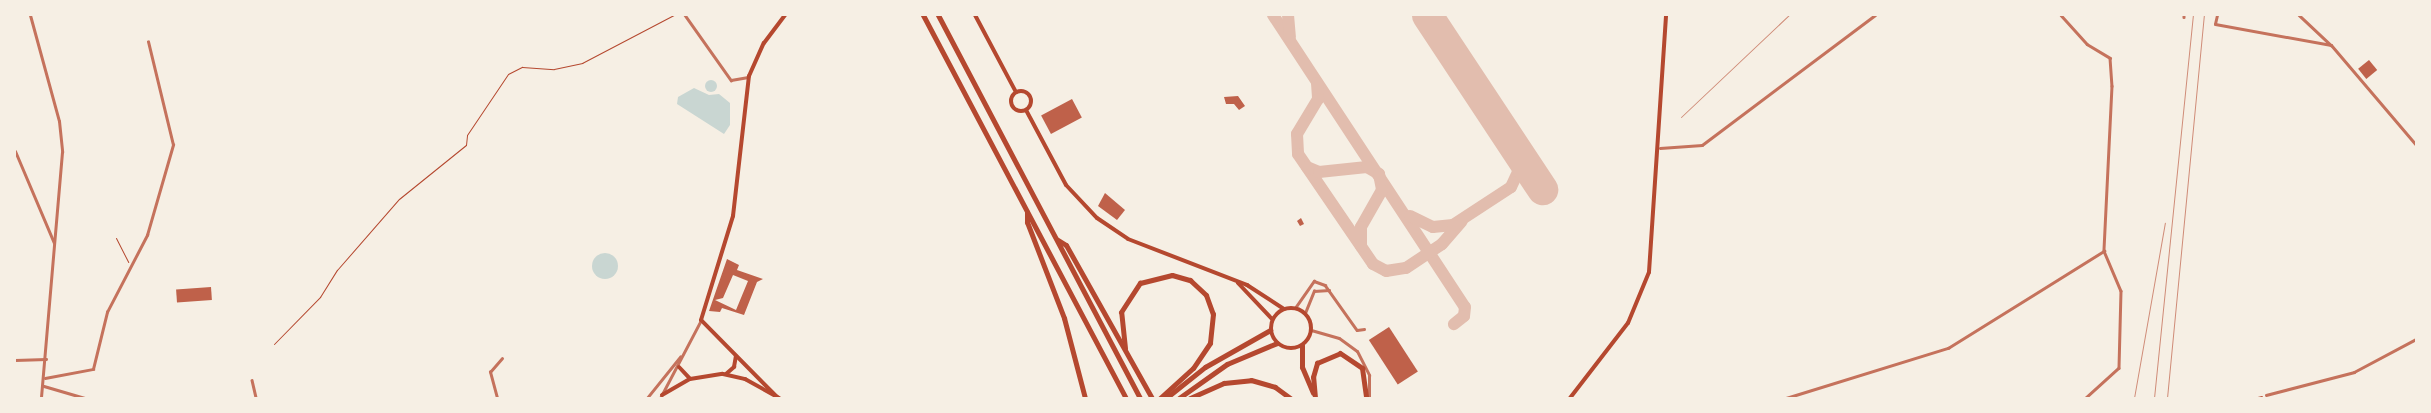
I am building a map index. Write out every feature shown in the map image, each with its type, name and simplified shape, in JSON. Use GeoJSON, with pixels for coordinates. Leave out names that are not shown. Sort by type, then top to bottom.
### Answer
{"type":"FeatureCollection","features":[{"type":"Feature","properties":{"kind":"highway"},"geometry":{"type":"LineString","coordinates":[[923,15],[1126,398]]}},
{"type":"Feature","properties":{"kind":"highway"},"geometry":{"type":"LineString","coordinates":[[938,15],[1140,398]]}},
{"type":"Feature","properties":{"kind":"highway"},"geometry":{"type":"LineString","coordinates":[[1027,211],[1027,222],[1064,318],[1085,398]]}},
{"type":"Feature","properties":{"kind":"highway"},"geometry":{"type":"LineString","coordinates":[[1057,240],[1066,245],[1152,398]]}},
{"type":"Feature","properties":{"kind":"highway"},"geometry":{"type":"LineString","coordinates":[[1125,348],[1121,312],[1140,283],[1172,275],[1190,280],[1206,295],[1213,314],[1210,344],[1193,368],[1160,398]]}},
{"type":"Feature","properties":{"kind":"highway"},"geometry":{"type":"LineString","coordinates":[[1166,398],[1205,367],[1270,330]]}},
{"type":"Feature","properties":{"kind":"highway"},"geometry":{"type":"LineString","coordinates":[[1178,398],[1227,364],[1277,343]]}},
{"type":"Feature","properties":{"kind":"highway"},"geometry":{"type":"LineString","coordinates":[[1302,345],[1302,367],[1315,398]]}},
{"type":"Feature","properties":{"kind":"highway"},"geometry":{"type":"LineString","coordinates":[[1315,398],[1313,377],[1317,363],[1340,353],[1362,368],[1368,398]]}},
{"type":"Feature","properties":{"kind":"highway"},"geometry":{"type":"LineString","coordinates":[[1190,398],[1224,383],[1251,380],[1275,387],[1290,398]]}},
{"type":"Feature","properties":{"kind":"main road"},"geometry":{"type":"LineString","coordinates":[[778,398],[701,320],[733,216],[750,76],[764,43],[785,15]]}},
{"type":"Feature","properties":{"kind":"main road"},"geometry":{"type":"LineString","coordinates":[[975,15],[1016,92],[1012,106],[1026,110]]}},
{"type":"Feature","properties":{"kind":"main road"},"geometry":{"type":"LineString","coordinates":[[1570,398],[1623,331],[1644,290],[1653,254],[1666,15]]}},
{"type":"Feature","properties":{"kind":"main road"},"geometry":{"type":"LineString","coordinates":[[1016,92],[1030,96],[1026,110],[1062,180],[1097,218],[1128,239],[1233,280],[1284,309]]}},
{"type":"Feature","properties":{"kind":"main road"},"geometry":{"type":"LineString","coordinates":[[1233,280],[1272,319]]}},
{"type":"Feature","properties":{"kind":"main road"},"geometry":{"type":"LineString","coordinates":[[1295,308],[1305,313],[1311,330],[1302,345],[1289,348],[1277,343],[1270,330],[1272,319],[1284,309],[1295,308]]}},
{"type":"Feature","properties":{"kind":"main road"},"geometry":{"type":"LineString","coordinates":[[723,374],[734,367],[736,356]]}},
{"type":"Feature","properties":{"kind":"main road"},"geometry":{"type":"LineString","coordinates":[[679,367],[690,379]]}},
{"type":"Feature","properties":{"kind":"main road"},"geometry":{"type":"LineString","coordinates":[[661,397],[690,379],[723,374],[744,379],[778,398]]}},
{"type":"Feature","properties":{"kind":"street"},"geometry":{"type":"LineString","coordinates":[[30,15],[61,139],[45,378],[41,398]]}},
{"type":"Feature","properties":{"kind":"street"},"geometry":{"type":"LineString","coordinates":[[684,15],[731,80],[750,76]]}},
{"type":"Feature","properties":{"kind":"street"},"geometry":{"type":"LineString","coordinates":[[1660,148],[1702,145],[1875,15]]}},
{"type":"Feature","properties":{"kind":"street"},"geometry":{"type":"LineString","coordinates":[[2062,15],[2087,44],[2110,58],[2104,252],[2121,291],[2119,368],[2086,398]]}},
{"type":"Feature","properties":{"kind":"street"},"geometry":{"type":"LineString","coordinates":[[2216,15],[2216,24],[2331,45]]}},
{"type":"Feature","properties":{"kind":"street"},"geometry":{"type":"LineString","coordinates":[[2299,15],[2331,45],[2416,145]]}},
{"type":"Feature","properties":{"kind":"street"},"geometry":{"type":"LineString","coordinates":[[45,378],[93,369],[107,312],[147,234],[173,145],[148,42]]}},
{"type":"Feature","properties":{"kind":"street"},"geometry":{"type":"LineString","coordinates":[[15,151],[55,244]]}},
{"type":"Feature","properties":{"kind":"street"},"geometry":{"type":"LineString","coordinates":[[1786,398],[1948,348],[2104,252]]}},
{"type":"Feature","properties":{"kind":"street"},"geometry":{"type":"LineString","coordinates":[[1295,308],[1314,281],[1329,290],[1357,330],[1364,329]]}},
{"type":"Feature","properties":{"kind":"street"},"geometry":{"type":"LineString","coordinates":[[1305,313],[1314,291],[1329,290]]}},
{"type":"Feature","properties":{"kind":"street"},"geometry":{"type":"LineString","coordinates":[[661,397],[679,367],[701,320]]}},
{"type":"Feature","properties":{"kind":"street"},"geometry":{"type":"LineString","coordinates":[[1311,330],[1339,338],[1357,351],[1369,375],[1368,398]]}},
{"type":"Feature","properties":{"kind":"street"},"geometry":{"type":"LineString","coordinates":[[2266,395],[2354,372],[2416,339]]}},
{"type":"Feature","properties":{"kind":"street"},"geometry":{"type":"LineString","coordinates":[[647,398],[689,347]]}},
{"type":"Feature","properties":{"kind":"street"},"geometry":{"type":"LineString","coordinates":[[497,398],[490,372],[502,358]]}},
{"type":"Feature","properties":{"kind":"street"},"geometry":{"type":"LineString","coordinates":[[15,360],[46,359]]}},
{"type":"Feature","properties":{"kind":"street"},"geometry":{"type":"LineString","coordinates":[[252,380],[256,398]]}},
{"type":"Feature","properties":{"kind":"street"},"geometry":{"type":"LineString","coordinates":[[44,386],[85,398]]}},
{"type":"Feature","properties":{"kind":"path"},"geometry":{"type":"LineString","coordinates":[[274,344],[320,297],[337,270],[408,189],[466,145],[467,135],[508,74],[522,67],[554,69],[582,63],[674,15]]}},
{"type":"Feature","properties":{"kind":"path"},"geometry":{"type":"LineString","coordinates":[[116,238],[131,264]]}},
{"type":"Feature","properties":{"kind":"path"},"geometry":{"type":"LineString","coordinates":[[2253,398],[2266,395]]}},
{"type":"Feature","properties":{"kind":"shaded area"},"geometry":{"type":"Polygon","coordinates":[[[711,80],[717,86],[711,92],[705,86],[711,80]]]}},
{"type":"Feature","properties":{"kind":"shaded area"},"geometry":{"type":"Polygon","coordinates":[[[694,88],[709,95],[719,94],[730,103],[730,125],[724,134],[677,104],[678,97],[694,88]]]}},
{"type":"Feature","properties":{"kind":"shaded area"},"geometry":{"type":"Polygon","coordinates":[[[605,253],[614,257],[618,266],[614,275],[605,279],[596,275],[592,266],[596,257],[605,253]]]}},
{"type":"Feature","properties":{"kind":"building"},"geometry":{"type":"Polygon","coordinates":[[[2369,60],[2377,70],[2366,79],[2358,69],[2369,60]]]}},
{"type":"Feature","properties":{"kind":"building"},"geometry":{"type":"Polygon","coordinates":[[[1238,96],[1245,106],[1239,110],[1234,104],[1226,104],[1224,97],[1238,96]]]}},
{"type":"Feature","properties":{"kind":"building"},"geometry":{"type":"Polygon","coordinates":[[[1072,99],[1082,118],[1051,134],[1041,115],[1072,99]]]}},
{"type":"Feature","properties":{"kind":"building"},"geometry":{"type":"Polygon","coordinates":[[[1105,193],[1125,210],[1117,220],[1098,206],[1105,193]]]}},
{"type":"Feature","properties":{"kind":"building"},"geometry":{"type":"Polygon","coordinates":[[[1301,218],[1304,224],[1300,226],[1297,221],[1301,218]]]}},
{"type":"Feature","properties":{"kind":"building"},"geometry":{"type":"Polygon","coordinates":[[[727,259],[739,265],[737,270],[763,279],[757,282],[744,315],[722,308],[720,312],[709,311],[727,259]],[[733,275],[723,298],[715,300],[736,310],[748,281],[733,275]]]}},
{"type":"Feature","properties":{"kind":"building"},"geometry":{"type":"Polygon","coordinates":[[[211,287],[212,300],[177,302],[176,289],[211,287]]]}},
{"type":"Feature","properties":{"kind":"building"},"geometry":{"type":"Polygon","coordinates":[[[1389,327],[1418,371],[1398,385],[1369,340],[1389,327]]]}},
{"type":"Feature","properties":{"kind":"taxiway"},"geometry":{"type":"LineString","coordinates":[[1273,15],[1465,307],[1464,316],[1454,324]]}},
{"type":"Feature","properties":{"kind":"taxiway"},"geometry":{"type":"LineString","coordinates":[[1288,15],[1290,37]]}},
{"type":"Feature","properties":{"kind":"taxiway"},"geometry":{"type":"LineString","coordinates":[[1317,83],[1318,99],[1297,134],[1298,154],[1373,264],[1386,271],[1406,268],[1442,244],[1462,221]]}},
{"type":"Feature","properties":{"kind":"taxiway"},"geometry":{"type":"LineString","coordinates":[[1410,216],[1433,227],[1453,225],[1511,187],[1518,172],[1517,155],[1491,109]]}},
{"type":"Feature","properties":{"kind":"taxiway"},"geometry":{"type":"LineString","coordinates":[[1307,167],[1319,172],[1367,167],[1379,174],[1382,190],[1361,227],[1361,246]]}},
{"type":"Feature","properties":{"kind":"runway"},"geometry":{"type":"LineString","coordinates":[[1427,15],[1542,189]]}},
{"type":"Feature","properties":{"kind":"railway"},"geometry":{"type":"LineString","coordinates":[[1681,117],[1789,15]]}},
{"type":"Feature","properties":{"kind":"railway"},"geometry":{"type":"LineString","coordinates":[[2154,398],[2193,15]]}},
{"type":"Feature","properties":{"kind":"railway"},"geometry":{"type":"LineString","coordinates":[[2167,398],[2204,15]]}},
{"type":"Feature","properties":{"kind":"railway"},"geometry":{"type":"LineString","coordinates":[[2134,398],[2165,223]]}}]}
